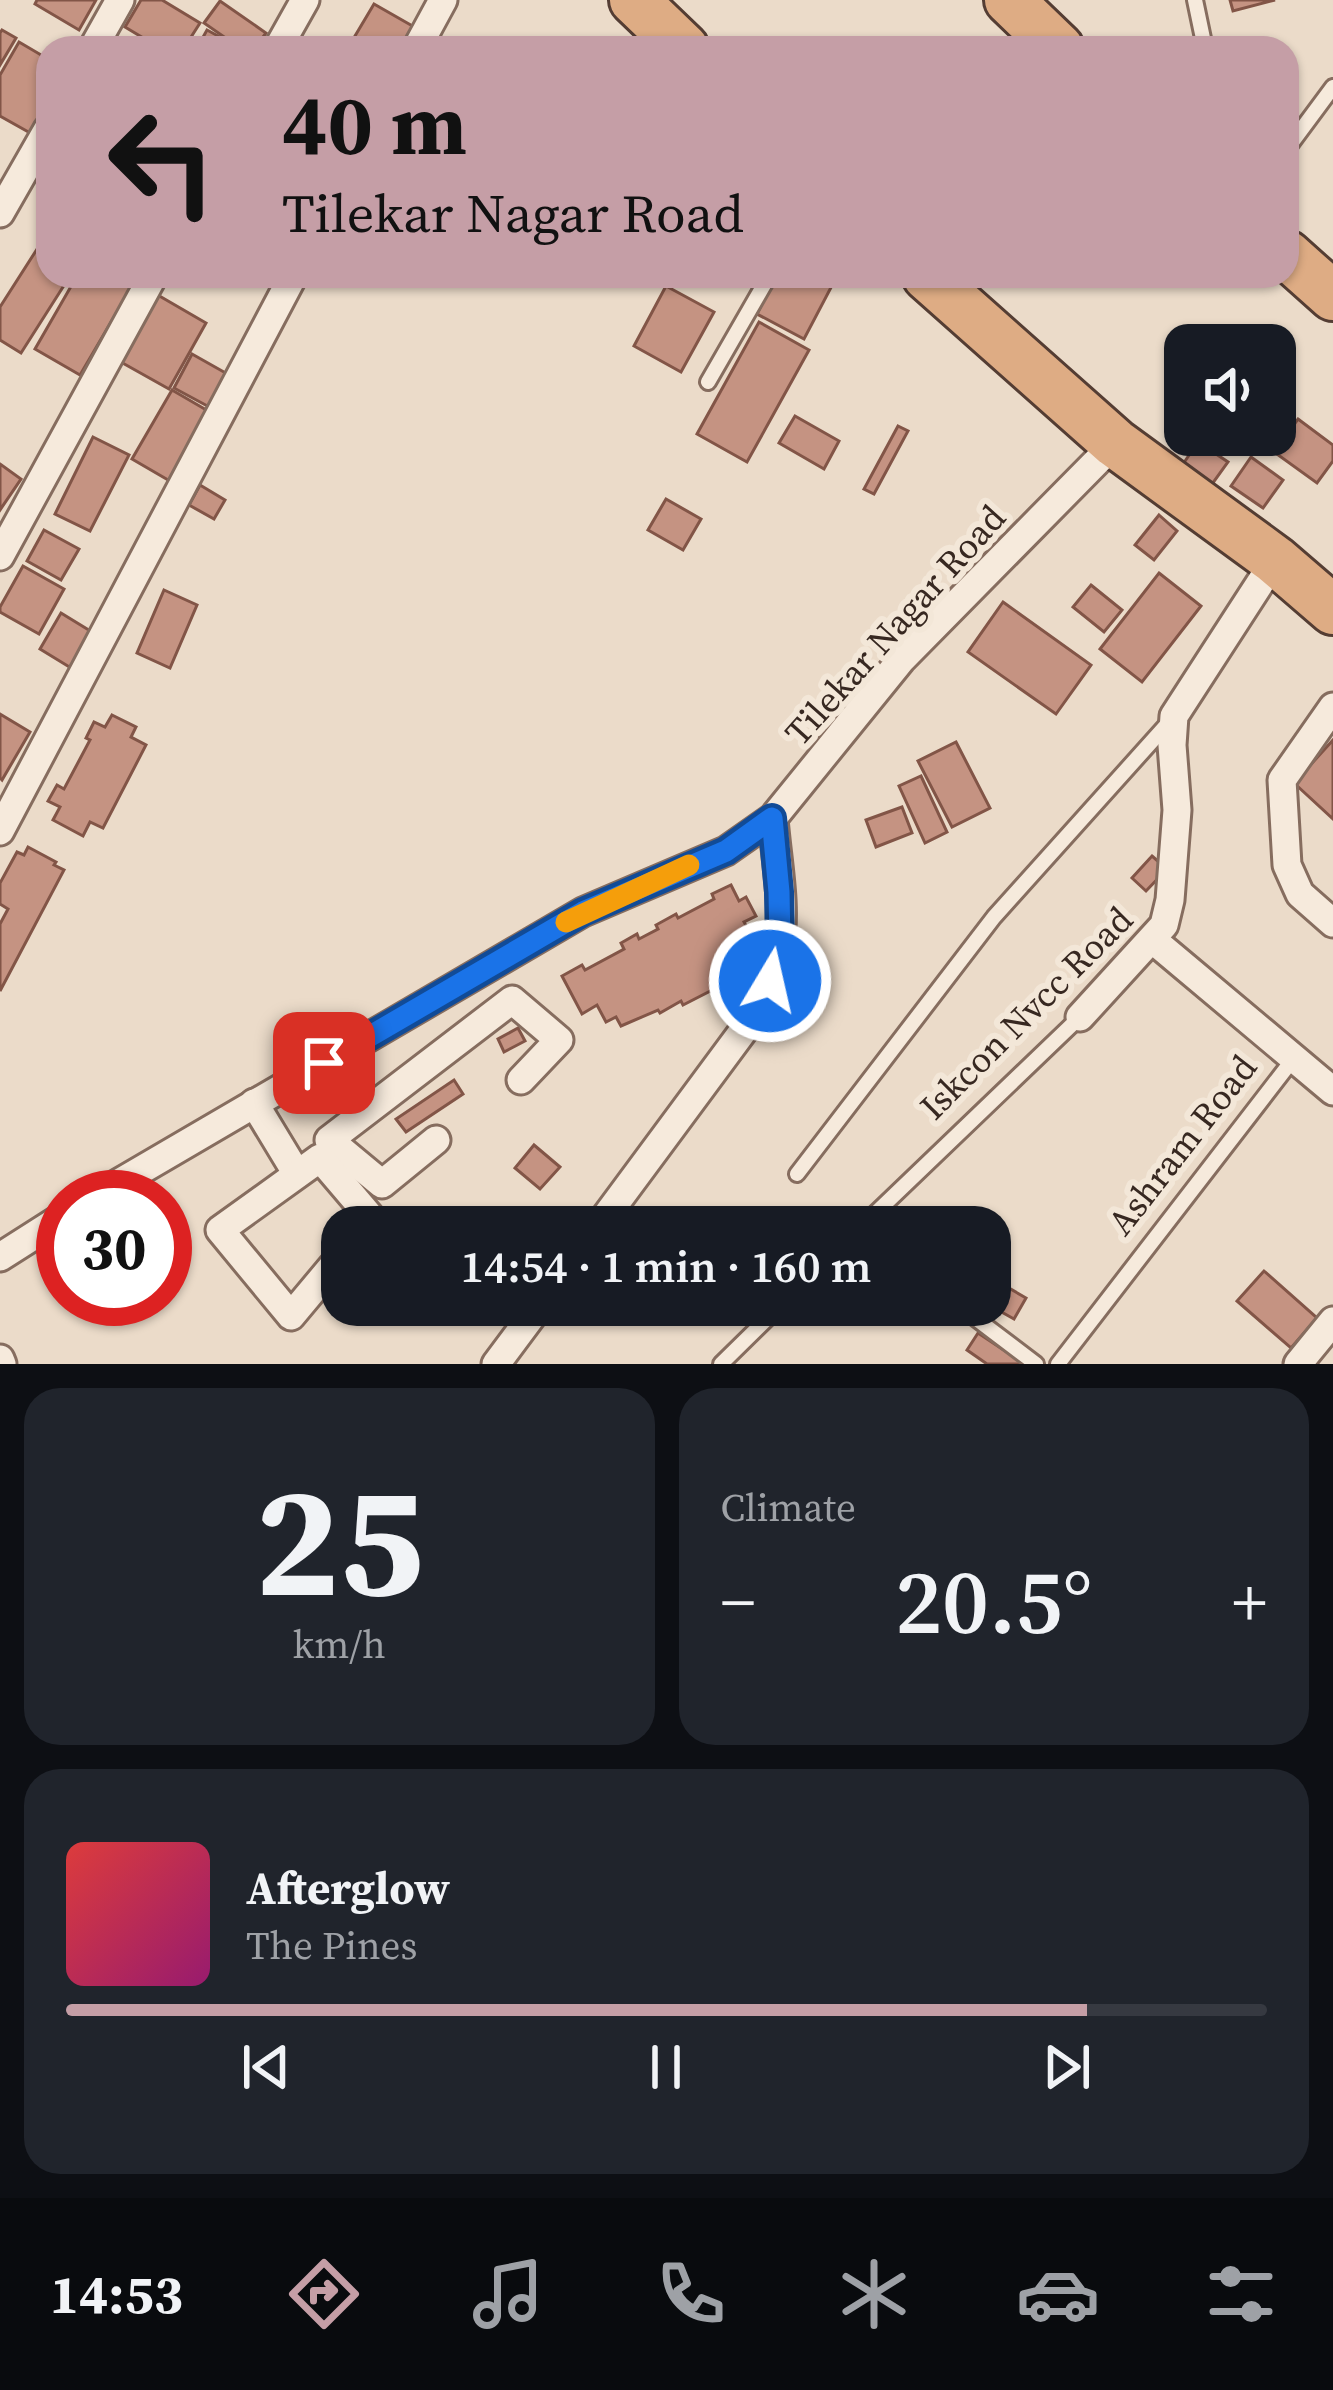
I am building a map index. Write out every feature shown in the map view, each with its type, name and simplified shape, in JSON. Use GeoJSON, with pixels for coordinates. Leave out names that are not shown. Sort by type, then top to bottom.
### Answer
{"type":"FeatureCollection","features":[{"type":"Feature","properties":{"kind":"highway"},"geometry":{"type":"LineString","coordinates":[[634,0],[672,36]]}},
{"type":"Feature","properties":{"kind":"highway"},"geometry":{"type":"LineString","coordinates":[[1009,0],[1046,36]]}},
{"type":"Feature","properties":{"kind":"highway"},"geometry":{"type":"LineString","coordinates":[[1299,266],[1333,296]]}},
{"type":"Feature","properties":{"kind":"highway"},"geometry":{"type":"LineString","coordinates":[[941,289],[1115,443],[1275,560],[1333,610]]}},
{"type":"Feature","properties":{"kind":"street"},"geometry":{"type":"LineString","coordinates":[[100,36],[119,0]]}},
{"type":"Feature","properties":{"kind":"street"},"geometry":{"type":"LineString","coordinates":[[285,36],[305,0]]}},
{"type":"Feature","properties":{"kind":"street"},"geometry":{"type":"LineString","coordinates":[[424,36],[443,0]]}},
{"type":"Feature","properties":{"kind":"street"},"geometry":{"type":"LineString","coordinates":[[0,213],[36,150]]}},
{"type":"Feature","properties":{"kind":"street"},"geometry":{"type":"LineString","coordinates":[[0,556],[146,288]]}},
{"type":"Feature","properties":{"kind":"street"},"geometry":{"type":"LineString","coordinates":[[0,831],[287,288]]}},
{"type":"Feature","properties":{"kind":"street","name":"Tilekar Nagar Road"},"geometry":{"type":"LineString","coordinates":[[141,1170],[583,912],[726,851],[772,818],[901,660],[1115,443]]}},
{"type":"Feature","properties":{"kind":"street"},"geometry":{"type":"LineString","coordinates":[[1174,716],[1275,560]]}},
{"type":"Feature","properties":{"kind":"street"},"geometry":{"type":"LineString","coordinates":[[1333,706],[1282,780],[1287,866],[1300,894],[1333,922]]}},
{"type":"Feature","properties":{"kind":"street","name":"Iskcon Nvcc Road"},"geometry":{"type":"LineString","coordinates":[[1080,1017],[1164,925],[1177,809],[1174,716]]}},
{"type":"Feature","properties":{"kind":"street"},"geometry":{"type":"LineString","coordinates":[[614,1206],[752,1019],[770,981],[780,942],[772,818]]}},
{"type":"Feature","properties":{"kind":"street","name":"Ashram Road"},"geometry":{"type":"LineString","coordinates":[[1153,940],[1294,1058]]}},
{"type":"Feature","properties":{"kind":"street"},"geometry":{"type":"LineString","coordinates":[[436,1140],[382,1184],[328,1140],[512,1000],[559,1040],[521,1080]]}},
{"type":"Feature","properties":{"kind":"street"},"geometry":{"type":"LineString","coordinates":[[394,1022],[426,1066]]}},
{"type":"Feature","properties":{"kind":"street"},"geometry":{"type":"LineString","coordinates":[[1294,1058],[1333,1091]]}},
{"type":"Feature","properties":{"kind":"street"},"geometry":{"type":"LineString","coordinates":[[254,1103],[298,1174]]}},
{"type":"Feature","properties":{"kind":"street"},"geometry":{"type":"LineString","coordinates":[[321,1280],[291,1316],[220,1231],[320,1158],[361,1206]]}},
{"type":"Feature","properties":{"kind":"street"},"geometry":{"type":"LineString","coordinates":[[0,1257],[36,1234]]}},
{"type":"Feature","properties":{"kind":"street"},"geometry":{"type":"LineString","coordinates":[[1298,1364],[1333,1321]]}},
{"type":"Feature","properties":{"kind":"street"},"geometry":{"type":"LineString","coordinates":[[496,1364],[524,1326]]}},
{"type":"Feature","properties":{"kind":"lane"},"geometry":{"type":"LineString","coordinates":[[1195,0],[1202,36]]}},
{"type":"Feature","properties":{"kind":"lane"},"geometry":{"type":"LineString","coordinates":[[1299,133],[1333,87]]}},
{"type":"Feature","properties":{"kind":"lane"},"geometry":{"type":"LineString","coordinates":[[708,382],[762,288]]}},
{"type":"Feature","properties":{"kind":"lane"},"geometry":{"type":"LineString","coordinates":[[797,1174],[994,917],[1174,716]]}},
{"type":"Feature","properties":{"kind":"lane","name":"Iskcon Nvcc Road"},"geometry":{"type":"LineString","coordinates":[[883,1206],[1080,1017]]}},
{"type":"Feature","properties":{"kind":"lane","name":"Ashram Road"},"geometry":{"type":"LineString","coordinates":[[1058,1364],[1294,1058]]}},
{"type":"Feature","properties":{"kind":"lane"},"geometry":{"type":"LineString","coordinates":[[721,1364],[760,1326]]}},
{"type":"Feature","properties":{"kind":"lane"},"geometry":{"type":"LineString","coordinates":[[986,1326],[1036,1364]]}},
{"type":"Feature","properties":{"kind":"building"},"geometry":{"type":"Polygon","coordinates":[[[37,0],[96,0],[79,30],[35,4],[37,0]]]}},
{"type":"Feature","properties":{"kind":"building"},"geometry":{"type":"Polygon","coordinates":[[[141,0],[162,0],[200,23],[192,36],[140,36],[125,27],[141,0]]]}},
{"type":"Feature","properties":{"kind":"building"},"geometry":{"type":"Polygon","coordinates":[[[1230,0],[1275,0],[1233,11],[1230,0]]]}},
{"type":"Feature","properties":{"kind":"building"},"geometry":{"type":"Polygon","coordinates":[[[220,1],[266,33],[223,36],[204,23],[220,1]]]}},
{"type":"Feature","properties":{"kind":"building"},"geometry":{"type":"Polygon","coordinates":[[[374,4],[416,28],[411,36],[355,36],[374,4]]]}},
{"type":"Feature","properties":{"kind":"building"},"geometry":{"type":"Polygon","coordinates":[[[0,33],[16,38],[0,65],[0,33]]]}},
{"type":"Feature","properties":{"kind":"building"},"geometry":{"type":"Polygon","coordinates":[[[19,42],[36,52],[36,127],[32,134],[0,116],[0,75],[19,42]]]}},
{"type":"Feature","properties":{"kind":"building"},"geometry":{"type":"Polygon","coordinates":[[[36,251],[36,288],[62,288],[21,353],[0,340],[0,307],[36,251]]]}},
{"type":"Feature","properties":{"kind":"building"},"geometry":{"type":"Polygon","coordinates":[[[70,288],[131,288],[80,375],[35,349],[70,288]]]}},
{"type":"Feature","properties":{"kind":"building"},"geometry":{"type":"Polygon","coordinates":[[[665,288],[714,312],[681,372],[634,346],[665,288]]]}},
{"type":"Feature","properties":{"kind":"building"},"geometry":{"type":"Polygon","coordinates":[[[770,288],[831,288],[804,339],[757,314],[770,288]]]}},
{"type":"Feature","properties":{"kind":"building"},"geometry":{"type":"Polygon","coordinates":[[[156,294],[206,323],[169,389],[119,361],[156,294]]]}},
{"type":"Feature","properties":{"kind":"building"},"geometry":{"type":"Polygon","coordinates":[[[759,322],[809,350],[747,462],[697,434],[759,322]]]}},
{"type":"Feature","properties":{"kind":"building"},"geometry":{"type":"Polygon","coordinates":[[[192,354],[231,376],[213,409],[174,388],[192,354]]]}},
{"type":"Feature","properties":{"kind":"building"},"geometry":{"type":"Polygon","coordinates":[[[172,390],[215,415],[175,484],[132,459],[172,390]]]}},
{"type":"Feature","properties":{"kind":"building"},"geometry":{"type":"Polygon","coordinates":[[[795,416],[839,441],[824,469],[779,443],[795,416]]]}},
{"type":"Feature","properties":{"kind":"building"},"geometry":{"type":"Polygon","coordinates":[[[1296,422],[1333,445],[1333,461],[1317,483],[1280,456],[1296,456],[1296,422]]]}},
{"type":"Feature","properties":{"kind":"building"},"geometry":{"type":"Polygon","coordinates":[[[898,426],[908,431],[874,494],[864,489],[898,426]]]}},
{"type":"Feature","properties":{"kind":"building"},"geometry":{"type":"Polygon","coordinates":[[[93,437],[129,455],[90,531],[55,514],[93,437]]]}},
{"type":"Feature","properties":{"kind":"building"},"geometry":{"type":"Polygon","coordinates":[[[1188,456],[1219,456],[1228,462],[1210,487],[1181,467],[1188,456]]]}},
{"type":"Feature","properties":{"kind":"building"},"geometry":{"type":"Polygon","coordinates":[[[1251,457],[1283,480],[1263,508],[1231,486],[1251,457]]]}},
{"type":"Feature","properties":{"kind":"building"},"geometry":{"type":"Polygon","coordinates":[[[0,464],[21,479],[0,510],[0,464]]]}},
{"type":"Feature","properties":{"kind":"building"},"geometry":{"type":"Polygon","coordinates":[[[200,485],[225,500],[214,519],[189,505],[200,485]]]}},
{"type":"Feature","properties":{"kind":"building"},"geometry":{"type":"Polygon","coordinates":[[[666,499],[701,519],[683,550],[648,530],[666,499]]]}},
{"type":"Feature","properties":{"kind":"building"},"geometry":{"type":"Polygon","coordinates":[[[1159,515],[1177,531],[1154,560],[1135,545],[1159,515]]]}},
{"type":"Feature","properties":{"kind":"building"},"geometry":{"type":"Polygon","coordinates":[[[44,530],[79,549],[61,580],[27,561],[44,530]]]}},
{"type":"Feature","properties":{"kind":"building"},"geometry":{"type":"Polygon","coordinates":[[[23,566],[64,589],[39,634],[0,612],[23,566]]]}},
{"type":"Feature","properties":{"kind":"building"},"geometry":{"type":"Polygon","coordinates":[[[1159,573],[1201,606],[1142,682],[1100,649],[1159,573]]]}},
{"type":"Feature","properties":{"kind":"building"},"geometry":{"type":"Polygon","coordinates":[[[1091,585],[1122,610],[1104,632],[1073,607],[1091,585]]]}},
{"type":"Feature","properties":{"kind":"building"},"geometry":{"type":"Polygon","coordinates":[[[164,590],[197,605],[170,668],[137,653],[164,590]]]}},
{"type":"Feature","properties":{"kind":"building"},"geometry":{"type":"Polygon","coordinates":[[[1003,602],[1091,665],[1056,714],[968,652],[1003,602]]]}},
{"type":"Feature","properties":{"kind":"building"},"geometry":{"type":"Polygon","coordinates":[[[61,613],[92,632],[71,668],[40,649],[61,613]]]}},
{"type":"Feature","properties":{"kind":"building"},"geometry":{"type":"Polygon","coordinates":[[[0,714],[30,732],[2,780],[0,778],[0,714]]]}},
{"type":"Feature","properties":{"kind":"building"},"geometry":{"type":"Polygon","coordinates":[[[112,715],[136,727],[131,737],[146,745],[103,828],[90,822],[83,836],[53,820],[60,807],[48,801],[57,785],[64,789],[90,740],[86,738],[94,722],[105,727],[112,715]]]}},
{"type":"Feature","properties":{"kind":"building"},"geometry":{"type":"Polygon","coordinates":[[[1333,740],[1333,819],[1294,783],[1333,740]]]}},
{"type":"Feature","properties":{"kind":"building"},"geometry":{"type":"Polygon","coordinates":[[[956,742],[990,808],[952,827],[918,761],[956,742]]]}},
{"type":"Feature","properties":{"kind":"building"},"geometry":{"type":"Polygon","coordinates":[[[921,776],[947,832],[925,843],[899,786],[921,776]]]}},
{"type":"Feature","properties":{"kind":"building"},"geometry":{"type":"Polygon","coordinates":[[[902,807],[912,833],[876,847],[866,820],[902,807]]]}},
{"type":"Feature","properties":{"kind":"building"},"geometry":{"type":"Polygon","coordinates":[[[28,847],[64,870],[0,991],[0,924],[8,909],[0,904],[0,883],[17,852],[24,855],[28,847]]]}},
{"type":"Feature","properties":{"kind":"building"},"geometry":{"type":"Polygon","coordinates":[[[1152,856],[1167,869],[1146,891],[1132,878],[1152,856]]]}},
{"type":"Feature","properties":{"kind":"building"},"geometry":{"type":"Polygon","coordinates":[[[731,885],[739,901],[746,897],[756,916],[744,922],[761,953],[748,960],[753,969],[683,1005],[681,1001],[621,1026],[616,1017],[606,1022],[597,1005],[582,1014],[562,976],[582,965],[585,970],[624,949],[621,943],[658,929],[656,925],[714,899],[712,894],[731,885]]]}},
{"type":"Feature","properties":{"kind":"building"},"geometry":{"type":"Polygon","coordinates":[[[518,1028],[525,1041],[504,1052],[498,1039],[518,1028]]]}},
{"type":"Feature","properties":{"kind":"building"},"geometry":{"type":"Polygon","coordinates":[[[454,1080],[463,1094],[406,1132],[396,1119],[454,1080]]]}},
{"type":"Feature","properties":{"kind":"building"},"geometry":{"type":"Polygon","coordinates":[[[534,1145],[560,1167],[540,1189],[515,1168],[534,1145]]]}},
{"type":"Feature","properties":{"kind":"building"},"geometry":{"type":"Polygon","coordinates":[[[1264,1271],[1317,1318],[1291,1348],[1237,1301],[1264,1271]]]}},
{"type":"Feature","properties":{"kind":"building"},"geometry":{"type":"Polygon","coordinates":[[[1011,1289],[1026,1298],[1011,1317],[1011,1289]]]}},
{"type":"Feature","properties":{"kind":"building"},"geometry":{"type":"Polygon","coordinates":[[[978,1333],[1025,1364],[987,1364],[967,1350],[978,1333]]]}},
{"type":"Feature","properties":{"kind":"slow traffic"},"geometry":{"type":"LineString","coordinates":[[566,922],[689,865]]}},
{"type":"Feature","properties":{"kind":"route"},"geometry":{"type":"LineString","coordinates":[[324,1063],[583,912],[726,851],[772,818],[780,942],[770,981]]}}]}
